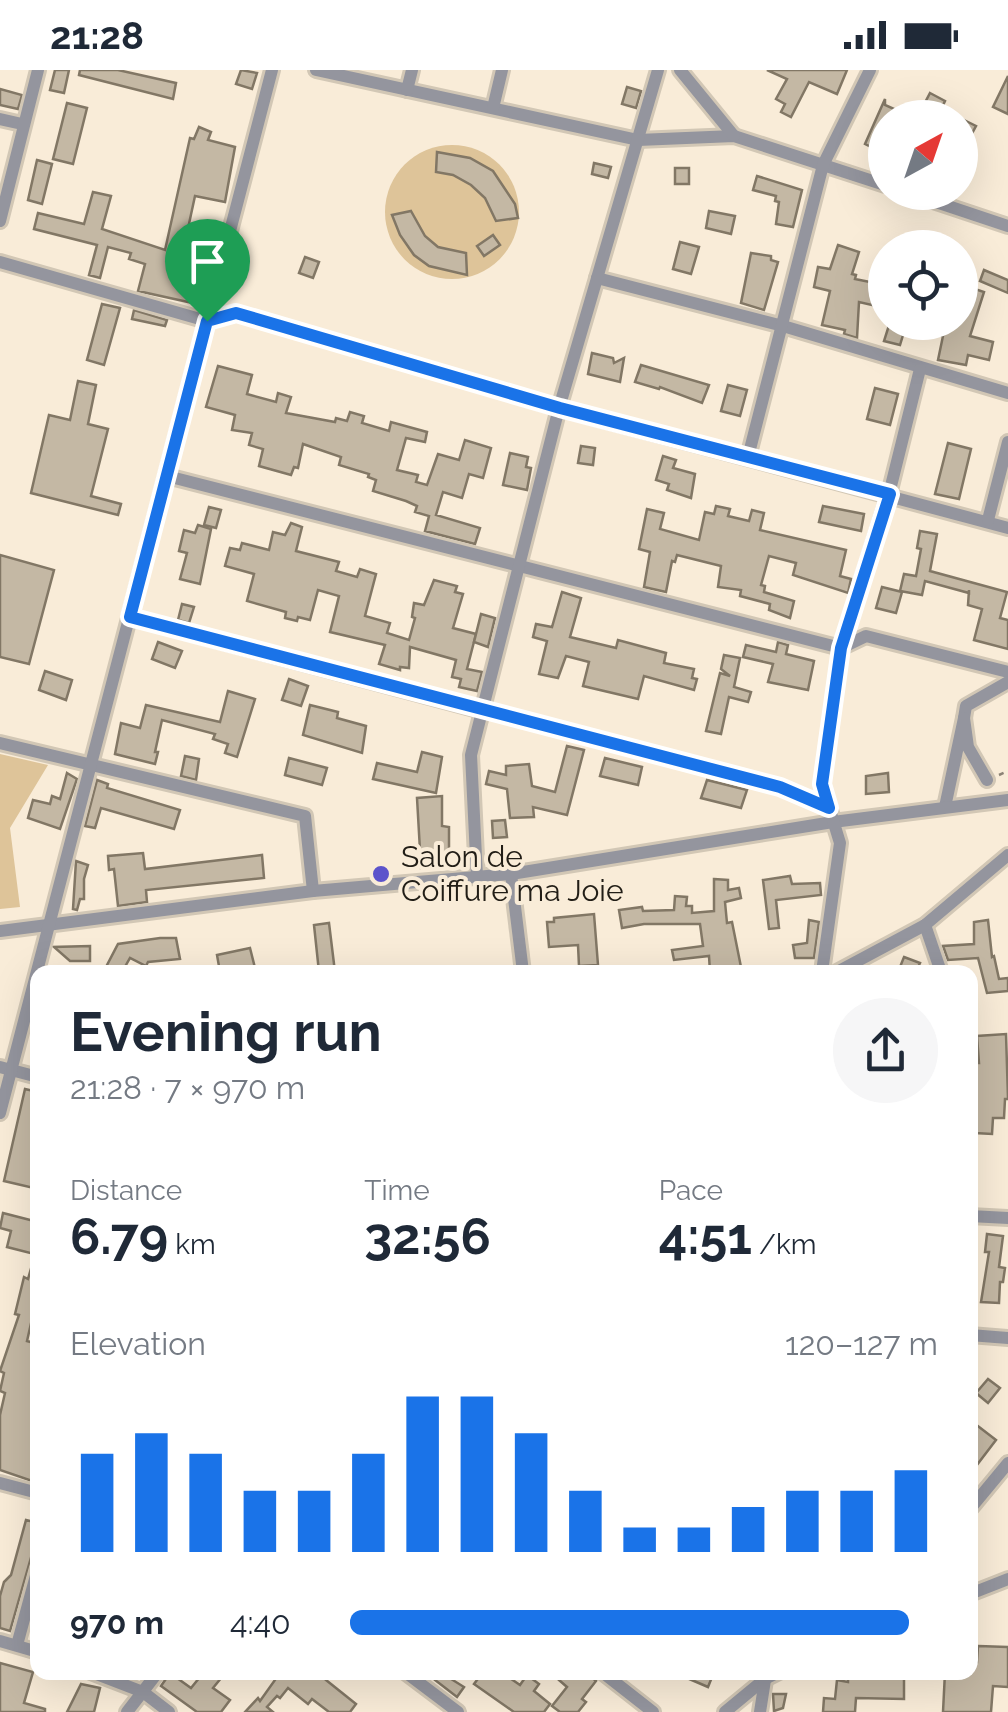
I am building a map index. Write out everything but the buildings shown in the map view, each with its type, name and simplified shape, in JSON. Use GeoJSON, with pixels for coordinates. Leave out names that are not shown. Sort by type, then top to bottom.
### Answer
{"type":"FeatureCollection","features":[{"type":"Feature","properties":{"kind":"street"},"geometry":{"type":"LineString","coordinates":[[0,221],[38,70]]}},
{"type":"Feature","properties":{"kind":"street"},"geometry":{"type":"LineString","coordinates":[[37,965],[272,70]]}},
{"type":"Feature","properties":{"kind":"street"},"geometry":{"type":"LineString","coordinates":[[316,70],[638,140],[734,136],[868,180]]}},
{"type":"Feature","properties":{"kind":"street"},"geometry":{"type":"LineString","coordinates":[[406,90],[412,70]]}},
{"type":"Feature","properties":{"kind":"street"},"geometry":{"type":"LineString","coordinates":[[492,108],[502,70]]}},
{"type":"Feature","properties":{"kind":"street"},"geometry":{"type":"LineString","coordinates":[[477,876],[471,755],[560,408],[658,70]]}},
{"type":"Feature","properties":{"kind":"street"},"geometry":{"type":"LineString","coordinates":[[680,70],[734,136]]}},
{"type":"Feature","properties":{"kind":"street"},"geometry":{"type":"LineString","coordinates":[[748,457],[823,165],[870,70]]}},
{"type":"Feature","properties":{"kind":"street"},"geometry":{"type":"LineString","coordinates":[[0,119],[22,124]]}},
{"type":"Feature","properties":{"kind":"street"},"geometry":{"type":"LineString","coordinates":[[960,210],[1008,226]]}},
{"type":"Feature","properties":{"kind":"street"},"geometry":{"type":"LineString","coordinates":[[0,262],[207,321],[236,313],[560,408],[1008,528]]}},
{"type":"Feature","properties":{"kind":"street"},"geometry":{"type":"LineString","coordinates":[[598,278],[783,326],[1008,392]]}},
{"type":"Feature","properties":{"kind":"street"},"geometry":{"type":"LineString","coordinates":[[823,965],[840,843],[822,784],[841,648],[890,494],[920,369]]}},
{"type":"Feature","properties":{"kind":"street"},"geometry":{"type":"LineString","coordinates":[[988,520],[1008,442]]}},
{"type":"Feature","properties":{"kind":"street"},"geometry":{"type":"LineString","coordinates":[[167,476],[841,648],[866,636],[1008,672]]}},
{"type":"Feature","properties":{"kind":"street"},"geometry":{"type":"LineString","coordinates":[[130,617],[482,711]]}},
{"type":"Feature","properties":{"kind":"street"},"geometry":{"type":"LineString","coordinates":[[945,807],[966,706],[1008,682]]}},
{"type":"Feature","properties":{"kind":"street"},"geometry":{"type":"LineString","coordinates":[[964,718],[968,747],[987,780]]}},
{"type":"Feature","properties":{"kind":"street"},"geometry":{"type":"LineString","coordinates":[[0,742],[305,816],[313,892]]}},
{"type":"Feature","properties":{"kind":"street"},"geometry":{"type":"LineString","coordinates":[[0,931],[313,892],[511,874],[831,815],[1008,800]]}},
{"type":"Feature","properties":{"kind":"street"},"geometry":{"type":"LineString","coordinates":[[849,965],[925,924],[1008,855]]}},
{"type":"Feature","properties":{"kind":"street"},"geometry":{"type":"LineString","coordinates":[[511,874],[521,965]]}},
{"type":"Feature","properties":{"kind":"street"},"geometry":{"type":"LineString","coordinates":[[925,924],[939,965]]}},
{"type":"Feature","properties":{"kind":"street"},"geometry":{"type":"LineString","coordinates":[[0,1113],[6,1069],[30,989]]}},
{"type":"Feature","properties":{"kind":"street"},"geometry":{"type":"LineString","coordinates":[[978,1216],[1008,1218]]}},
{"type":"Feature","properties":{"kind":"street"},"geometry":{"type":"LineString","coordinates":[[978,1336],[1008,1338]]}},
{"type":"Feature","properties":{"kind":"street"},"geometry":{"type":"LineString","coordinates":[[978,1499],[1008,1463]]}},
{"type":"Feature","properties":{"kind":"street"},"geometry":{"type":"LineString","coordinates":[[0,1483],[30,1491]]}},
{"type":"Feature","properties":{"kind":"street"},"geometry":{"type":"LineString","coordinates":[[978,1591],[1008,1579]]}},
{"type":"Feature","properties":{"kind":"street"},"geometry":{"type":"LineString","coordinates":[[17,1645],[30,1597]]}},
{"type":"Feature","properties":{"kind":"street"},"geometry":{"type":"LineString","coordinates":[[0,1641],[30,1649]]}},
{"type":"Feature","properties":{"kind":"street"},"geometry":{"type":"LineString","coordinates":[[111,1680],[143,1692],[169,1712]]}},
{"type":"Feature","properties":{"kind":"street"},"geometry":{"type":"LineString","coordinates":[[128,1712],[152,1680]]}},
{"type":"Feature","properties":{"kind":"street"},"geometry":{"type":"LineString","coordinates":[[416,1680],[458,1712]]}},
{"type":"Feature","properties":{"kind":"street"},"geometry":{"type":"LineString","coordinates":[[612,1680],[654,1712]]}},
{"type":"Feature","properties":{"kind":"street"},"geometry":{"type":"LineString","coordinates":[[725,1712],[760,1680]]}},
{"type":"Feature","properties":{"kind":"street"},"geometry":{"type":"LineString","coordinates":[[760,1712],[764,1680]]}},
{"type":"Feature","properties":{"kind":"lane"},"geometry":{"type":"LineString","coordinates":[[482,711],[780,787],[831,815]]}},
{"type":"Feature","properties":{"kind":"shaded area"},"geometry":{"type":"Polygon","coordinates":[[[452,145],[478,150],[499,165],[514,186],[519,212],[514,238],[499,259],[478,274],[452,279],[426,274],[405,259],[390,238],[385,212],[390,186],[405,165],[426,150],[452,145]]]}},
{"type":"Feature","properties":{"kind":"shaded area"},"geometry":{"type":"Polygon","coordinates":[[[0,754],[48,765],[10,828],[20,907],[0,909],[0,754]]]}},
{"type":"Feature","properties":{"kind":"place","name":"Salon de Coiffure ma Joie"},"geometry":{"type":"Point","coordinates":[381,874]}},
{"type":"Feature","properties":{"kind":"route"},"geometry":{"type":"LineString","coordinates":[[236,313],[560,408],[890,494],[841,648],[822,784],[829,808],[780,787],[130,617],[207,321],[236,313]]}}]}
